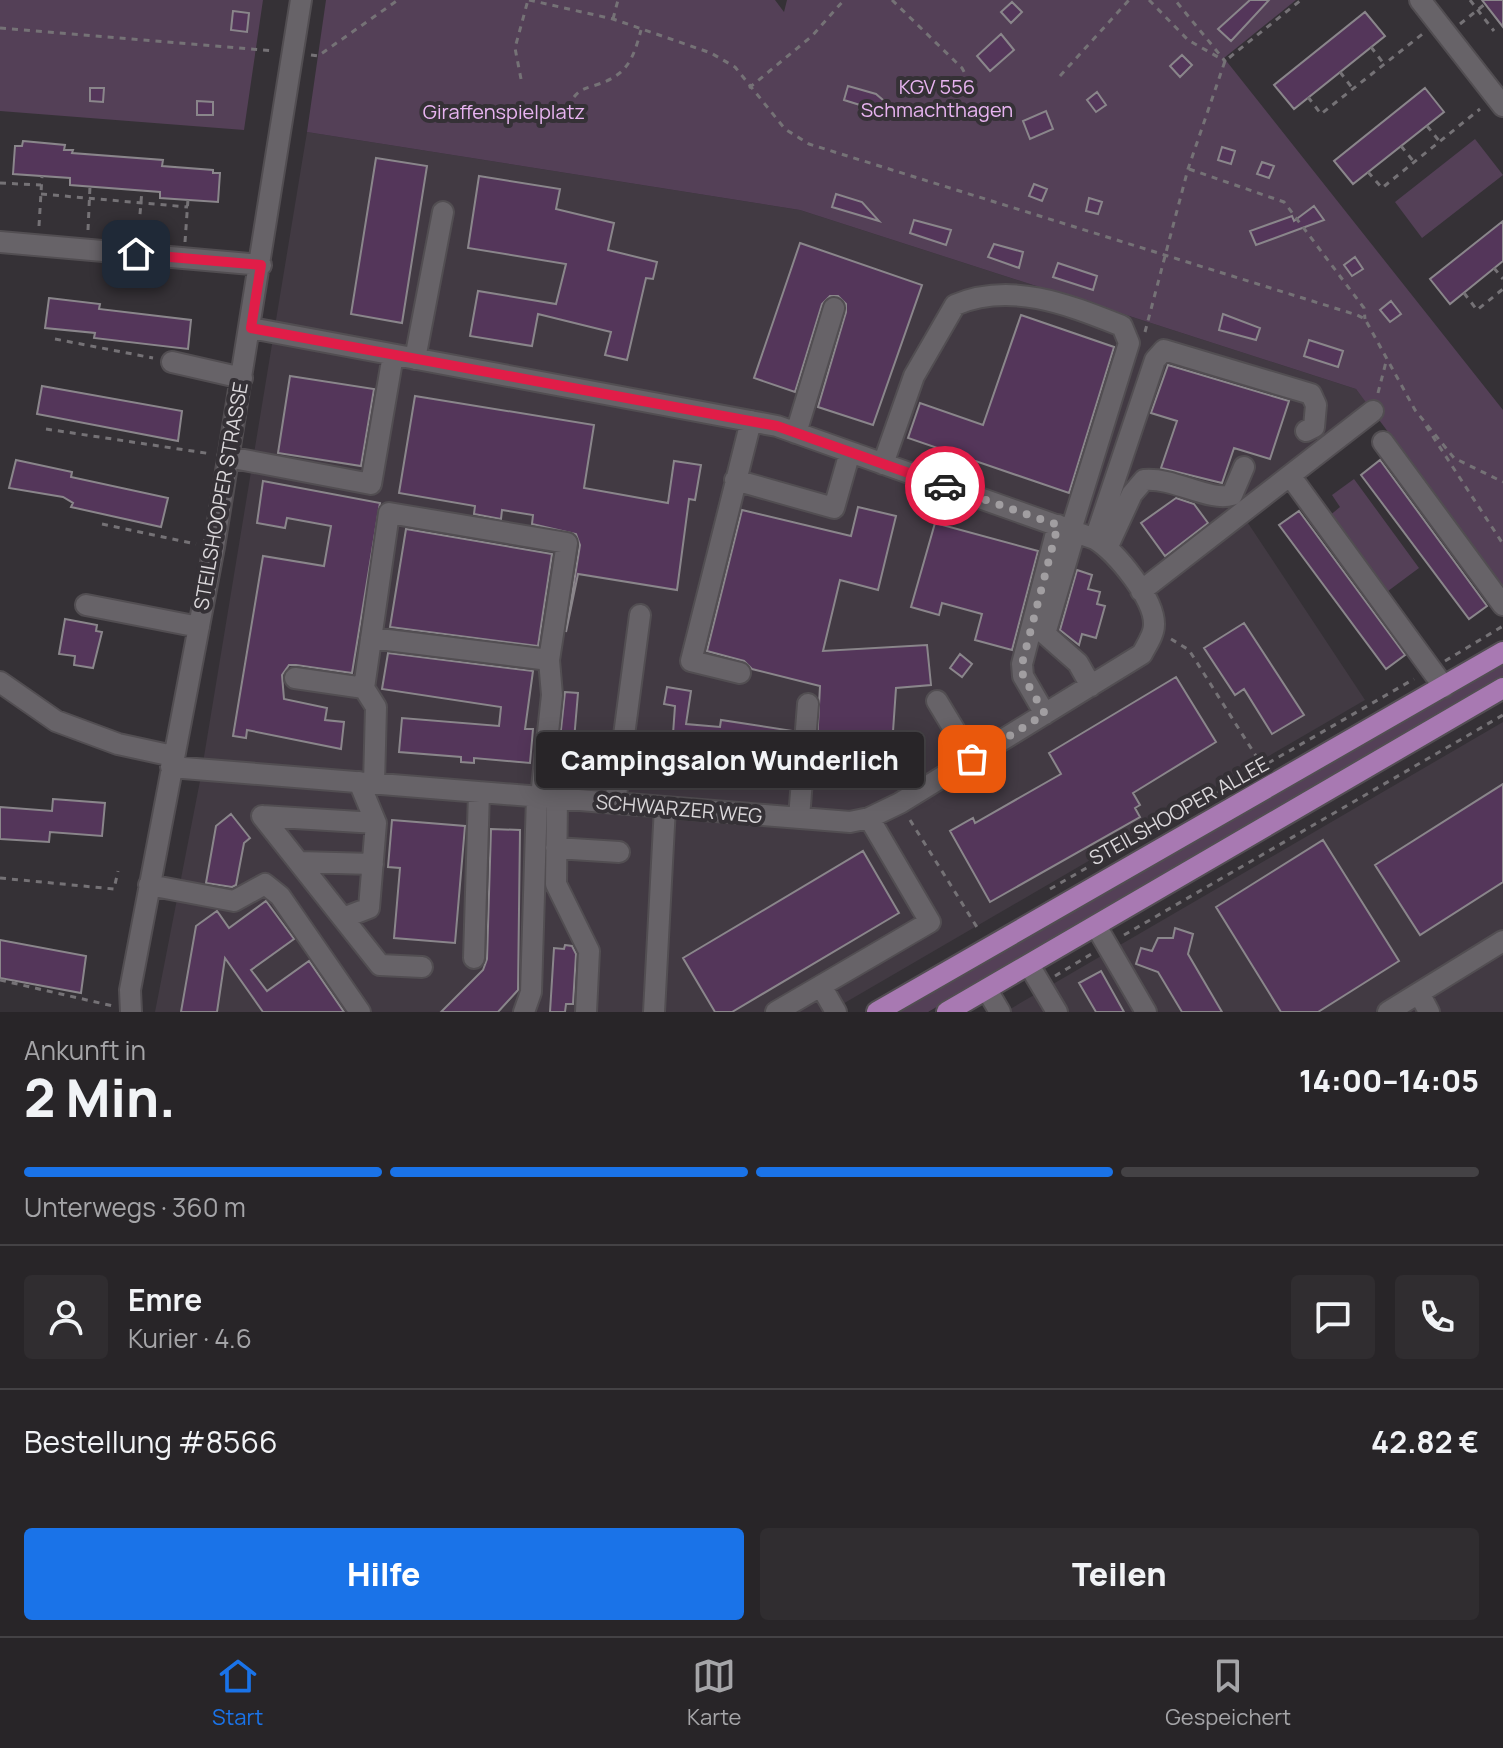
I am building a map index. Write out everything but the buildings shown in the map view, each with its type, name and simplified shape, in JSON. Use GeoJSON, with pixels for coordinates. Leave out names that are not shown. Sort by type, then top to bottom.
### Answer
{"type":"FeatureCollection","features":[{"type":"Feature","properties":{"kind":"main road","name":"STEILSHOOPER ALLEE"},"geometry":{"type":"LineString","coordinates":[[877,1012],[1503,652]]}},
{"type":"Feature","properties":{"kind":"main road"},"geometry":{"type":"LineString","coordinates":[[947,1012],[1503,688]]}},
{"type":"Feature","properties":{"kind":"street","name":"STEILSHOOPER STRASSE"},"geometry":{"type":"LineString","coordinates":[[126,1006],[214,547],[301,0]]}},
{"type":"Feature","properties":{"kind":"street"},"geometry":{"type":"LineString","coordinates":[[1420,0],[1499,101]]}},
{"type":"Feature","properties":{"kind":"street"},"geometry":{"type":"LineString","coordinates":[[415,359],[443,212]]}},
{"type":"Feature","properties":{"kind":"street"},"geometry":{"type":"LineString","coordinates":[[0,242],[261,265]]}},
{"type":"Feature","properties":{"kind":"street"},"geometry":{"type":"LineString","coordinates":[[883,464],[914,376],[955,305],[1031,295],[1122,326],[1129,343],[1022,664],[1023,676],[1045,714]]}},
{"type":"Feature","properties":{"kind":"street"},"geometry":{"type":"LineString","coordinates":[[796,433],[834,308]]}},
{"type":"Feature","properties":{"kind":"street"},"geometry":{"type":"LineString","coordinates":[[251,328],[751,421],[796,433],[1102,542],[1141,591],[1153,613],[1155,628]]}},
{"type":"Feature","properties":{"kind":"street"},"geometry":{"type":"LineString","coordinates":[[1102,542],[1155,360],[1164,350],[1311,394],[1316,405],[1314,427],[1306,431]]}},
{"type":"Feature","properties":{"kind":"street"},"geometry":{"type":"LineString","coordinates":[[228,457],[371,484],[393,355]]}},
{"type":"Feature","properties":{"kind":"street"},"geometry":{"type":"LineString","coordinates":[[172,362],[242,378]]}},
{"type":"Feature","properties":{"kind":"street"},"geometry":{"type":"LineString","coordinates":[[1141,591],[1373,411]]}},
{"type":"Feature","properties":{"kind":"street"},"geometry":{"type":"LineString","coordinates":[[740,673],[691,661],[751,421]]}},
{"type":"Feature","properties":{"kind":"street"},"geometry":{"type":"LineString","coordinates":[[1383,442],[1503,605]]}},
{"type":"Feature","properties":{"kind":"street"},"geometry":{"type":"LineString","coordinates":[[735,480],[834,508],[850,452]]}},
{"type":"Feature","properties":{"kind":"street"},"geometry":{"type":"LineString","coordinates":[[1102,542],[1144,480],[1178,482],[1223,498],[1232,495],[1244,467]]}},
{"type":"Feature","properties":{"kind":"street"},"geometry":{"type":"LineString","coordinates":[[1291,477],[1444,687]]}},
{"type":"Feature","properties":{"kind":"street"},"geometry":{"type":"LineString","coordinates":[[343,918],[369,908],[376,823],[367,783],[376,707],[364,688],[389,513],[567,543],[549,660],[552,695],[545,798],[532,868],[536,894],[531,992],[524,1012]]}},
{"type":"Feature","properties":{"kind":"street"},"geometry":{"type":"LineString","coordinates":[[1068,529],[1045,634],[1078,663],[1091,686]]}},
{"type":"Feature","properties":{"kind":"street"},"geometry":{"type":"LineString","coordinates":[[86,605],[199,627]]}},
{"type":"Feature","properties":{"kind":"street"},"geometry":{"type":"LineString","coordinates":[[615,803],[640,615]]}},
{"type":"Feature","properties":{"kind":"street","name":"SCHWARZER WEG"},"geometry":{"type":"LineString","coordinates":[[0,682],[56,721],[172,761],[367,783],[850,822],[869,818],[900,803],[1142,654],[1155,628]]}},
{"type":"Feature","properties":{"kind":"street"},"geometry":{"type":"LineString","coordinates":[[371,638],[549,660]]}},
{"type":"Feature","properties":{"kind":"street"},"geometry":{"type":"LineString","coordinates":[[295,678],[364,688]]}},
{"type":"Feature","properties":{"kind":"street"},"geometry":{"type":"LineString","coordinates":[[937,701],[972,759]]}},
{"type":"Feature","properties":{"kind":"street"},"geometry":{"type":"LineString","coordinates":[[799,818],[808,704]]}},
{"type":"Feature","properties":{"kind":"street"},"geometry":{"type":"LineString","coordinates":[[474,958],[479,792]]}},
{"type":"Feature","properties":{"kind":"street"},"geometry":{"type":"LineString","coordinates":[[545,798],[556,848],[556,884],[589,951],[586,1012]]}},
{"type":"Feature","properties":{"kind":"street"},"geometry":{"type":"LineString","coordinates":[[654,1012],[665,807]]}},
{"type":"Feature","properties":{"kind":"street"},"geometry":{"type":"LineString","coordinates":[[376,823],[262,816],[380,965],[422,967]]}},
{"type":"Feature","properties":{"kind":"street"},"geometry":{"type":"LineString","coordinates":[[776,1012],[930,922],[869,818]]}},
{"type":"Feature","properties":{"kind":"street"},"geometry":{"type":"LineString","coordinates":[[556,848],[619,852]]}},
{"type":"Feature","properties":{"kind":"street"},"geometry":{"type":"LineString","coordinates":[[299,862],[373,864]]}},
{"type":"Feature","properties":{"kind":"street"},"geometry":{"type":"LineString","coordinates":[[149,885],[234,901],[265,884],[280,896],[360,1012]]}},
{"type":"Feature","properties":{"kind":"street"},"geometry":{"type":"LineString","coordinates":[[1096,926],[1146,1012]]}},
{"type":"Feature","properties":{"kind":"street"},"geometry":{"type":"LineString","coordinates":[[1388,1012],[1503,941]]}},
{"type":"Feature","properties":{"kind":"street"},"geometry":{"type":"LineString","coordinates":[[1029,965],[1057,1012]]}},
{"type":"Feature","properties":{"kind":"street"},"geometry":{"type":"LineString","coordinates":[[821,986],[836,1012]]}},
{"type":"Feature","properties":{"kind":"street"},"geometry":{"type":"LineString","coordinates":[[987,990],[1000,1012]]}},
{"type":"Feature","properties":{"kind":"street"},"geometry":{"type":"LineString","coordinates":[[1419,993],[1429,1012]]}},
{"type":"Feature","properties":{"kind":"path"},"geometry":{"type":"LineString","coordinates":[[0,28],[318,56],[398,0]]}},
{"type":"Feature","properties":{"kind":"path"},"geometry":{"type":"LineString","coordinates":[[521,79],[515,48],[528,0],[613,19],[711,53],[735,67],[785,129],[809,144],[1365,319]]}},
{"type":"Feature","properties":{"kind":"path"},"geometry":{"type":"LineString","coordinates":[[613,19],[618,0]]}},
{"type":"Feature","properties":{"kind":"path"},"geometry":{"type":"LineString","coordinates":[[749,88],[812,36],[844,0]]}},
{"type":"Feature","properties":{"kind":"path"},"geometry":{"type":"LineString","coordinates":[[892,0],[962,68],[977,96]]}},
{"type":"Feature","properties":{"kind":"path"},"geometry":{"type":"LineString","coordinates":[[1060,76],[1129,0]]}},
{"type":"Feature","properties":{"kind":"path"},"geometry":{"type":"LineString","coordinates":[[1149,0],[1188,40],[1225,61]]}},
{"type":"Feature","properties":{"kind":"path"},"geometry":{"type":"LineString","coordinates":[[1175,0],[1192,16],[1225,61]]}},
{"type":"Feature","properties":{"kind":"path"},"geometry":{"type":"LineString","coordinates":[[1168,255],[1188,169],[1225,61],[1301,0]]}},
{"type":"Feature","properties":{"kind":"path"},"geometry":{"type":"LineString","coordinates":[[1470,0],[1494,31]]}},
{"type":"Feature","properties":{"kind":"path"},"geometry":{"type":"LineString","coordinates":[[1308,97],[1321,114],[1384,64],[1485,4]]}},
{"type":"Feature","properties":{"kind":"path"},"geometry":{"type":"LineString","coordinates":[[574,97],[580,90],[616,78],[633,60],[641,30]]}},
{"type":"Feature","properties":{"kind":"path"},"geometry":{"type":"LineString","coordinates":[[1371,47],[1384,64]]}},
{"type":"Feature","properties":{"kind":"path"},"geometry":{"type":"LineString","coordinates":[[1340,72],[1353,89]]}},
{"type":"Feature","properties":{"kind":"path"},"geometry":{"type":"LineString","coordinates":[[1368,172],[1382,188],[1499,101]]}},
{"type":"Feature","properties":{"kind":"path"},"geometry":{"type":"LineString","coordinates":[[1427,126],[1440,142]]}},
{"type":"Feature","properties":{"kind":"path"},"geometry":{"type":"LineString","coordinates":[[1401,146],[1414,162]]}},
{"type":"Feature","properties":{"kind":"path"},"geometry":{"type":"LineString","coordinates":[[1188,169],[1284,202],[1364,308],[1365,319],[1415,410],[1503,544]]}},
{"type":"Feature","properties":{"kind":"path"},"geometry":{"type":"LineString","coordinates":[[38,246],[42,176]]}},
{"type":"Feature","properties":{"kind":"path"},"geometry":{"type":"LineString","coordinates":[[0,183],[41,185]]}},
{"type":"Feature","properties":{"kind":"path"},"geometry":{"type":"LineString","coordinates":[[86,250],[90,186]]}},
{"type":"Feature","properties":{"kind":"path"},"geometry":{"type":"LineString","coordinates":[[136,254],[142,190]]}},
{"type":"Feature","properties":{"kind":"path"},"geometry":{"type":"LineString","coordinates":[[41,194],[188,207]]}},
{"type":"Feature","properties":{"kind":"path"},"geometry":{"type":"LineString","coordinates":[[184,258],[188,199]]}},
{"type":"Feature","properties":{"kind":"path"},"geometry":{"type":"LineString","coordinates":[[1494,268],[1503,279]]}},
{"type":"Feature","properties":{"kind":"path"},"geometry":{"type":"LineString","coordinates":[[1464,293],[1477,310],[1503,289]]}},
{"type":"Feature","properties":{"kind":"path"},"geometry":{"type":"LineString","coordinates":[[55,339],[172,362]]}},
{"type":"Feature","properties":{"kind":"path"},"geometry":{"type":"LineString","coordinates":[[1373,411],[1387,358]]}},
{"type":"Feature","properties":{"kind":"path"},"geometry":{"type":"LineString","coordinates":[[1415,410],[1454,458],[1503,482]]}},
{"type":"Feature","properties":{"kind":"path"},"geometry":{"type":"LineString","coordinates":[[46,429],[228,457]]}},
{"type":"Feature","properties":{"kind":"path"},"geometry":{"type":"LineString","coordinates":[[102,524],[214,547]]}},
{"type":"Feature","properties":{"kind":"path"},"geometry":{"type":"LineString","coordinates":[[1042,894],[1503,626]]}},
{"type":"Feature","properties":{"kind":"path"},"geometry":{"type":"LineString","coordinates":[[1155,628],[1189,650],[1263,767]]}},
{"type":"Feature","properties":{"kind":"path"},"geometry":{"type":"LineString","coordinates":[[1040,984],[1503,715]]}},
{"type":"Feature","properties":{"kind":"path"},"geometry":{"type":"LineString","coordinates":[[900,803],[980,932]]}},
{"type":"Feature","properties":{"kind":"path"},"geometry":{"type":"LineString","coordinates":[[0,878],[114,889],[118,871]]}},
{"type":"Feature","properties":{"kind":"path"},"geometry":{"type":"LineString","coordinates":[[0,980],[126,1006]]}},
{"type":"Feature","properties":{"kind":"shaded area"},"geometry":{"type":"Polygon","coordinates":[[[307,132],[800,210],[1356,389],[1373,411],[1242,514],[1365,700],[829,1012],[155,1012],[200,781],[307,132]]]}},
{"type":"Feature","properties":{"kind":"shaded area"},"geometry":{"type":"Polygon","coordinates":[[[1503,722],[1503,1012],[1005,1012],[1503,722]]]}},
{"type":"Feature","properties":{"kind":"green space"},"geometry":{"type":"Polygon","coordinates":[[[0,0],[263,0],[244,130],[0,111],[0,0]]]}},
{"type":"Feature","properties":{"kind":"green space"},"geometry":{"type":"Polygon","coordinates":[[[326,0],[775,0],[784,12],[787,0],[1296,0],[1224,58],[1503,410],[1503,586],[1356,389],[800,210],[307,132],[326,0]]]}},
{"type":"Feature","properties":{"kind":"green space"},"geometry":{"type":"Polygon","coordinates":[[[1475,139],[1503,175],[1422,238],[1395,202],[1475,139]]]}},
{"type":"Feature","properties":{"kind":"green space"},"geometry":{"type":"Polygon","coordinates":[[[1354,479],[1419,568],[1384,594],[1328,517],[1340,507],[1332,495],[1354,479]]]}},
{"type":"Feature","properties":{"kind":"green space"},"geometry":{"type":"Polygon","coordinates":[[[1503,663],[1503,677],[928,1012],[896,1012],[1503,663]]]}},
{"type":"Feature","properties":{"kind":"way so far"},"geometry":{"type":"LineString","coordinates":[[945,486],[1058,525],[1022,664],[1023,676],[1045,714],[972,759]]}},
{"type":"Feature","properties":{"kind":"place","name":"Campingsalon Wunderlich"},"geometry":{"type":"Point","coordinates":[972,759]}},
{"type":"Feature","properties":{"kind":"route"},"geometry":{"type":"LineString","coordinates":[[136,254],[261,265],[251,328],[777,426],[945,486]]}},
{"type":"Feature","properties":{"kind":"park label","name":"KGV 556 Schmachthagen"},"geometry":{"type":"Point","coordinates":[937,98]}},
{"type":"Feature","properties":{"kind":"park label","name":"Giraffenspielplatz"},"geometry":{"type":"Point","coordinates":[504,112]}}]}
